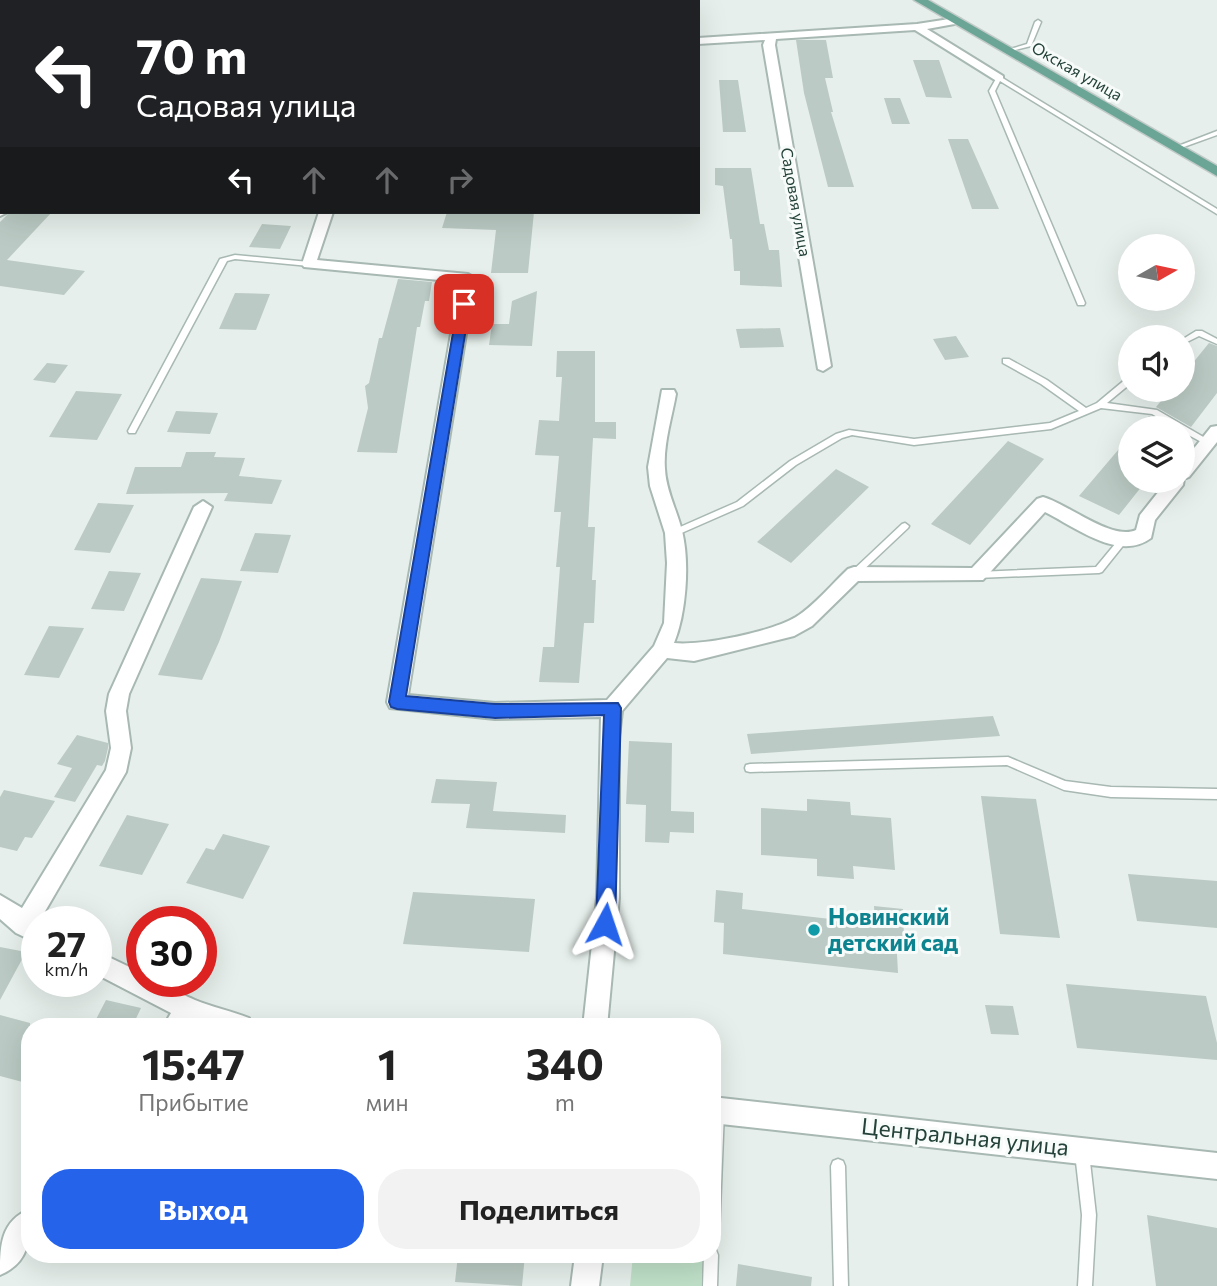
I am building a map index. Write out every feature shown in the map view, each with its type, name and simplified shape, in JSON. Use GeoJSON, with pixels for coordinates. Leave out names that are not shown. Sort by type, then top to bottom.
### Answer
{"type":"FeatureCollection","features":[{"type":"Feature","properties":{"kind":"main road","name":"Окская улица"},"geometry":{"type":"LineString","coordinates":[[920,0],[1217,172]]}},
{"type":"Feature","properties":{"kind":"street"},"geometry":{"type":"LineString","coordinates":[[700,41],[917,27],[956,21]]}},
{"type":"Feature","properties":{"kind":"street"},"geometry":{"type":"LineString","coordinates":[[917,27],[999,78]]}},
{"type":"Feature","properties":{"kind":"street","name":"Садовая улица"},"geometry":{"type":"LineString","coordinates":[[771,38],[769,45],[823,366]]}},
{"type":"Feature","properties":{"kind":"street"},"geometry":{"type":"LineString","coordinates":[[325,214],[309,264],[468,278],[397,702],[495,711],[612,708]]}},
{"type":"Feature","properties":{"kind":"street"},"geometry":{"type":"LineString","coordinates":[[596,1018],[608,898],[609,737],[612,708],[662,650],[673,623],[676,564],[674,533],[659,486],[656,467],[668,394]]}},
{"type":"Feature","properties":{"kind":"street"},"geometry":{"type":"LineString","coordinates":[[1195,458],[1213,436]]}},
{"type":"Feature","properties":{"kind":"street"},"geometry":{"type":"LineString","coordinates":[[662,650],[694,653],[787,631],[805,621],[854,574],[977,575],[1043,503],[1114,539],[1137,539],[1145,533],[1146,519],[1167,493]]}},
{"type":"Feature","properties":{"kind":"street"},"geometry":{"type":"LineString","coordinates":[[43,906],[116,772],[121,748],[116,711],[119,694],[203,507]]}},
{"type":"Feature","properties":{"kind":"street"},"geometry":{"type":"LineString","coordinates":[[0,906],[21,922]]}},
{"type":"Feature","properties":{"kind":"street"},"geometry":{"type":"LineString","coordinates":[[112,972],[181,1018]]}},
{"type":"Feature","properties":{"kind":"street","name":"Центральная улица"},"geometry":{"type":"LineString","coordinates":[[721,1111],[1217,1166]]}},
{"type":"Feature","properties":{"kind":"street"},"geometry":{"type":"LineString","coordinates":[[0,1261],[21,1234]]}},
{"type":"Feature","properties":{"kind":"street"},"geometry":{"type":"LineString","coordinates":[[585,1286],[588,1263]]}},
{"type":"Feature","properties":{"kind":"lane"},"geometry":{"type":"LineString","coordinates":[[1009,51],[1029,45],[1038,22]]}},
{"type":"Feature","properties":{"kind":"lane"},"geometry":{"type":"LineString","coordinates":[[1081,303],[992,91],[999,78],[1217,212]]}},
{"type":"Feature","properties":{"kind":"lane"},"geometry":{"type":"LineString","coordinates":[[1177,148],[1217,133]]}},
{"type":"Feature","properties":{"kind":"lane"},"geometry":{"type":"LineString","coordinates":[[132,430],[224,259],[235,257],[309,264]]}},
{"type":"Feature","properties":{"kind":"lane"},"geometry":{"type":"LineString","coordinates":[[1195,335],[1199,333],[1217,342]]}},
{"type":"Feature","properties":{"kind":"lane"},"geometry":{"type":"LineString","coordinates":[[1006,360],[1044,382],[1086,412]]}},
{"type":"Feature","properties":{"kind":"lane"},"geometry":{"type":"LineString","coordinates":[[674,533],[740,504],[793,463],[839,436],[852,432],[914,442],[1051,426],[1100,405],[1118,390]]}},
{"type":"Feature","properties":{"kind":"lane"},"geometry":{"type":"LineString","coordinates":[[1100,405],[1154,412],[1213,436]]}},
{"type":"Feature","properties":{"kind":"lane"},"geometry":{"type":"LineString","coordinates":[[854,574],[905,526]]}},
{"type":"Feature","properties":{"kind":"lane"},"geometry":{"type":"LineString","coordinates":[[977,575],[1099,570],[1123,540]]}},
{"type":"Feature","properties":{"kind":"lane"},"geometry":{"type":"LineString","coordinates":[[750,768],[1008,761],[1064,785],[1111,792],[1217,794]]}},
{"type":"Feature","properties":{"kind":"lane"},"geometry":{"type":"LineString","coordinates":[[1081,1149],[1089,1215],[1086,1286]]}},
{"type":"Feature","properties":{"kind":"lane"},"geometry":{"type":"LineString","coordinates":[[838,1166],[841,1286]]}},
{"type":"Feature","properties":{"kind":"lane"},"geometry":{"type":"LineString","coordinates":[[710,1286],[711,1263]]}},
{"type":"Feature","properties":{"kind":"green space"},"geometry":{"type":"Polygon","coordinates":[[[632,1263],[702,1263],[701,1286],[630,1286],[632,1263]]]}},
{"type":"Feature","properties":{"kind":"building"},"geometry":{"type":"Polygon","coordinates":[[[796,40],[826,40],[833,78],[825,78],[831,112],[854,187],[828,187],[804,93],[796,40]]]}},
{"type":"Feature","properties":{"kind":"building"},"geometry":{"type":"Polygon","coordinates":[[[913,60],[939,60],[952,98],[926,97],[913,60]]]}},
{"type":"Feature","properties":{"kind":"building"},"geometry":{"type":"Polygon","coordinates":[[[719,80],[738,80],[746,132],[723,132],[719,80]]]}},
{"type":"Feature","properties":{"kind":"building"},"geometry":{"type":"Polygon","coordinates":[[[884,98],[900,98],[910,124],[892,124],[884,98]]]}},
{"type":"Feature","properties":{"kind":"building"},"geometry":{"type":"Polygon","coordinates":[[[948,139],[968,139],[999,209],[972,209],[948,139]]]}},
{"type":"Feature","properties":{"kind":"building"},"geometry":{"type":"Polygon","coordinates":[[[715,168],[751,168],[760,224],[764,224],[769,250],[779,250],[782,287],[740,285],[740,271],[734,271],[732,239],[723,186],[715,185],[715,168]]]}},
{"type":"Feature","properties":{"kind":"building"},"geometry":{"type":"Polygon","coordinates":[[[8,214],[50,214],[7,260],[85,271],[64,295],[0,286],[0,222],[8,214]]]}},
{"type":"Feature","properties":{"kind":"building"},"geometry":{"type":"Polygon","coordinates":[[[446,214],[534,214],[528,273],[491,273],[496,230],[442,228],[446,214]]]}},
{"type":"Feature","properties":{"kind":"building"},"geometry":{"type":"Polygon","coordinates":[[[262,224],[291,226],[280,249],[249,247],[262,224]]]}},
{"type":"Feature","properties":{"kind":"building"},"geometry":{"type":"Polygon","coordinates":[[[398,279],[432,282],[429,301],[425,301],[420,327],[417,327],[397,453],[357,452],[368,408],[365,386],[369,383],[379,338],[382,338],[398,279]]]}},
{"type":"Feature","properties":{"kind":"building"},"geometry":{"type":"Polygon","coordinates":[[[537,291],[532,346],[489,345],[492,324],[509,324],[512,301],[537,291]]]}},
{"type":"Feature","properties":{"kind":"building"},"geometry":{"type":"Polygon","coordinates":[[[235,293],[270,294],[256,330],[219,329],[235,293]]]}},
{"type":"Feature","properties":{"kind":"building"},"geometry":{"type":"Polygon","coordinates":[[[780,328],[784,347],[740,348],[736,329],[780,328]]]}},
{"type":"Feature","properties":{"kind":"building"},"geometry":{"type":"Polygon","coordinates":[[[956,336],[969,357],[945,360],[933,339],[956,336]]]}},
{"type":"Feature","properties":{"kind":"building"},"geometry":{"type":"Polygon","coordinates":[[[1209,343],[1217,346],[1217,393],[1195,422],[1195,416],[1172,416],[1156,407],[1160,402],[1195,402],[1195,360],[1209,343]]]}},
{"type":"Feature","properties":{"kind":"building"},"geometry":{"type":"Polygon","coordinates":[[[557,351],[595,351],[595,422],[616,422],[616,439],[593,438],[588,527],[595,527],[592,580],[596,580],[594,623],[584,623],[579,683],[539,682],[543,647],[554,647],[560,567],[556,567],[561,512],[554,512],[559,456],[535,455],[539,420],[559,421],[562,377],[556,377],[557,351]]]}},
{"type":"Feature","properties":{"kind":"building"},"geometry":{"type":"Polygon","coordinates":[[[47,363],[68,365],[55,383],[33,380],[47,363]]]}},
{"type":"Feature","properties":{"kind":"building"},"geometry":{"type":"Polygon","coordinates":[[[76,391],[122,394],[97,440],[49,437],[76,391]]]}},
{"type":"Feature","properties":{"kind":"building"},"geometry":{"type":"Polygon","coordinates":[[[176,411],[218,413],[210,434],[167,432],[176,411]]]}},
{"type":"Feature","properties":{"kind":"building"},"geometry":{"type":"Polygon","coordinates":[[[1008,441],[1044,459],[970,545],[931,524],[1008,441]]]}},
{"type":"Feature","properties":{"kind":"building"},"geometry":{"type":"Polygon","coordinates":[[[1118,450],[1118,493],[1136,493],[1119,515],[1079,496],[1118,450]]]}},
{"type":"Feature","properties":{"kind":"building"},"geometry":{"type":"Polygon","coordinates":[[[186,452],[216,452],[214,457],[245,458],[239,476],[282,480],[272,504],[224,501],[228,493],[126,494],[135,467],[181,467],[186,452]]]}},
{"type":"Feature","properties":{"kind":"building"},"geometry":{"type":"Polygon","coordinates":[[[836,469],[869,487],[791,563],[757,542],[836,469]]]}},
{"type":"Feature","properties":{"kind":"building"},"geometry":{"type":"Polygon","coordinates":[[[98,503],[134,505],[110,553],[74,550],[98,503]]]}},
{"type":"Feature","properties":{"kind":"building"},"geometry":{"type":"Polygon","coordinates":[[[255,533],[291,535],[278,573],[240,571],[255,533]]]}},
{"type":"Feature","properties":{"kind":"building"},"geometry":{"type":"Polygon","coordinates":[[[109,571],[141,573],[124,611],[91,609],[109,571]]]}},
{"type":"Feature","properties":{"kind":"building"},"geometry":{"type":"Polygon","coordinates":[[[201,578],[242,581],[219,642],[202,680],[158,675],[201,578]]]}},
{"type":"Feature","properties":{"kind":"building"},"geometry":{"type":"Polygon","coordinates":[[[49,626],[84,628],[59,678],[24,675],[49,626]]]}},
{"type":"Feature","properties":{"kind":"building"},"geometry":{"type":"Polygon","coordinates":[[[993,716],[1000,736],[751,754],[747,734],[993,716]]]}},
{"type":"Feature","properties":{"kind":"building"},"geometry":{"type":"Polygon","coordinates":[[[77,735],[108,743],[108,748],[102,766],[97,765],[75,802],[54,797],[72,768],[57,764],[77,735]]]}},
{"type":"Feature","properties":{"kind":"building"},"geometry":{"type":"Polygon","coordinates":[[[629,741],[672,743],[671,811],[694,812],[694,833],[670,832],[669,843],[645,842],[646,805],[626,804],[629,741]]]}},
{"type":"Feature","properties":{"kind":"building"},"geometry":{"type":"Polygon","coordinates":[[[436,779],[497,782],[493,811],[566,815],[565,833],[466,828],[470,804],[431,803],[436,779]]]}},
{"type":"Feature","properties":{"kind":"building"},"geometry":{"type":"Polygon","coordinates":[[[4,790],[55,801],[32,838],[25,837],[17,851],[0,847],[0,797],[4,790]]]}},
{"type":"Feature","properties":{"kind":"building"},"geometry":{"type":"Polygon","coordinates":[[[981,796],[1036,799],[1060,938],[1000,934],[981,796]]]}},
{"type":"Feature","properties":{"kind":"building"},"geometry":{"type":"Polygon","coordinates":[[[807,799],[850,802],[851,815],[891,818],[895,870],[853,866],[854,879],[817,876],[817,859],[761,855],[761,808],[807,811],[807,799]]]}},
{"type":"Feature","properties":{"kind":"building"},"geometry":{"type":"Polygon","coordinates":[[[127,815],[169,824],[142,875],[99,866],[127,815]]]}},
{"type":"Feature","properties":{"kind":"building"},"geometry":{"type":"Polygon","coordinates":[[[223,834],[270,846],[243,899],[186,883],[206,848],[214,850],[223,834]]]}},
{"type":"Feature","properties":{"kind":"building"},"geometry":{"type":"Polygon","coordinates":[[[1128,874],[1217,881],[1217,928],[1137,921],[1128,874]]]}},
{"type":"Feature","properties":{"kind":"building","name":"Новинский детский сад"},"geometry":{"type":"Polygon","coordinates":[[[716,890],[743,893],[742,909],[875,924],[874,906],[903,909],[904,937],[896,936],[898,973],[723,954],[724,923],[714,922],[716,890]]]}},
{"type":"Feature","properties":{"kind":"building"},"geometry":{"type":"Polygon","coordinates":[[[413,892],[535,899],[529,952],[403,944],[413,892]]]}},
{"type":"Feature","properties":{"kind":"building"},"geometry":{"type":"Polygon","coordinates":[[[0,947],[21,951],[21,961],[0,1000],[0,947]]]}},
{"type":"Feature","properties":{"kind":"building"},"geometry":{"type":"Polygon","coordinates":[[[1066,984],[1206,996],[1217,1043],[1217,1060],[1077,1048],[1066,984]]]}},
{"type":"Feature","properties":{"kind":"building"},"geometry":{"type":"Polygon","coordinates":[[[106,1000],[141,1008],[136,1018],[97,1018],[106,1000]]]}},
{"type":"Feature","properties":{"kind":"building"},"geometry":{"type":"Polygon","coordinates":[[[985,1005],[1013,1006],[1019,1035],[991,1034],[985,1005]]]}},
{"type":"Feature","properties":{"kind":"building"},"geometry":{"type":"Polygon","coordinates":[[[0,1015],[21,1021],[21,1082],[0,1076],[0,1015]]]}},
{"type":"Feature","properties":{"kind":"building"},"geometry":{"type":"Polygon","coordinates":[[[1147,1215],[1217,1228],[1217,1286],[1156,1286],[1147,1215]]]}},
{"type":"Feature","properties":{"kind":"building"},"geometry":{"type":"Polygon","coordinates":[[[457,1263],[524,1263],[522,1286],[455,1282],[457,1263]]]}},
{"type":"Feature","properties":{"kind":"building"},"geometry":{"type":"Polygon","coordinates":[[[738,1264],[812,1277],[811,1286],[736,1286],[738,1264]]]}},
{"type":"Feature","properties":{"kind":"place","name":"Новинский детский сад"},"geometry":{"type":"Point","coordinates":[814,930]}},
{"type":"Feature","properties":{"kind":"route"},"geometry":{"type":"LineString","coordinates":[[464,304],[397,702],[495,711],[612,708],[609,737],[608,898],[605,924]]}}]}
